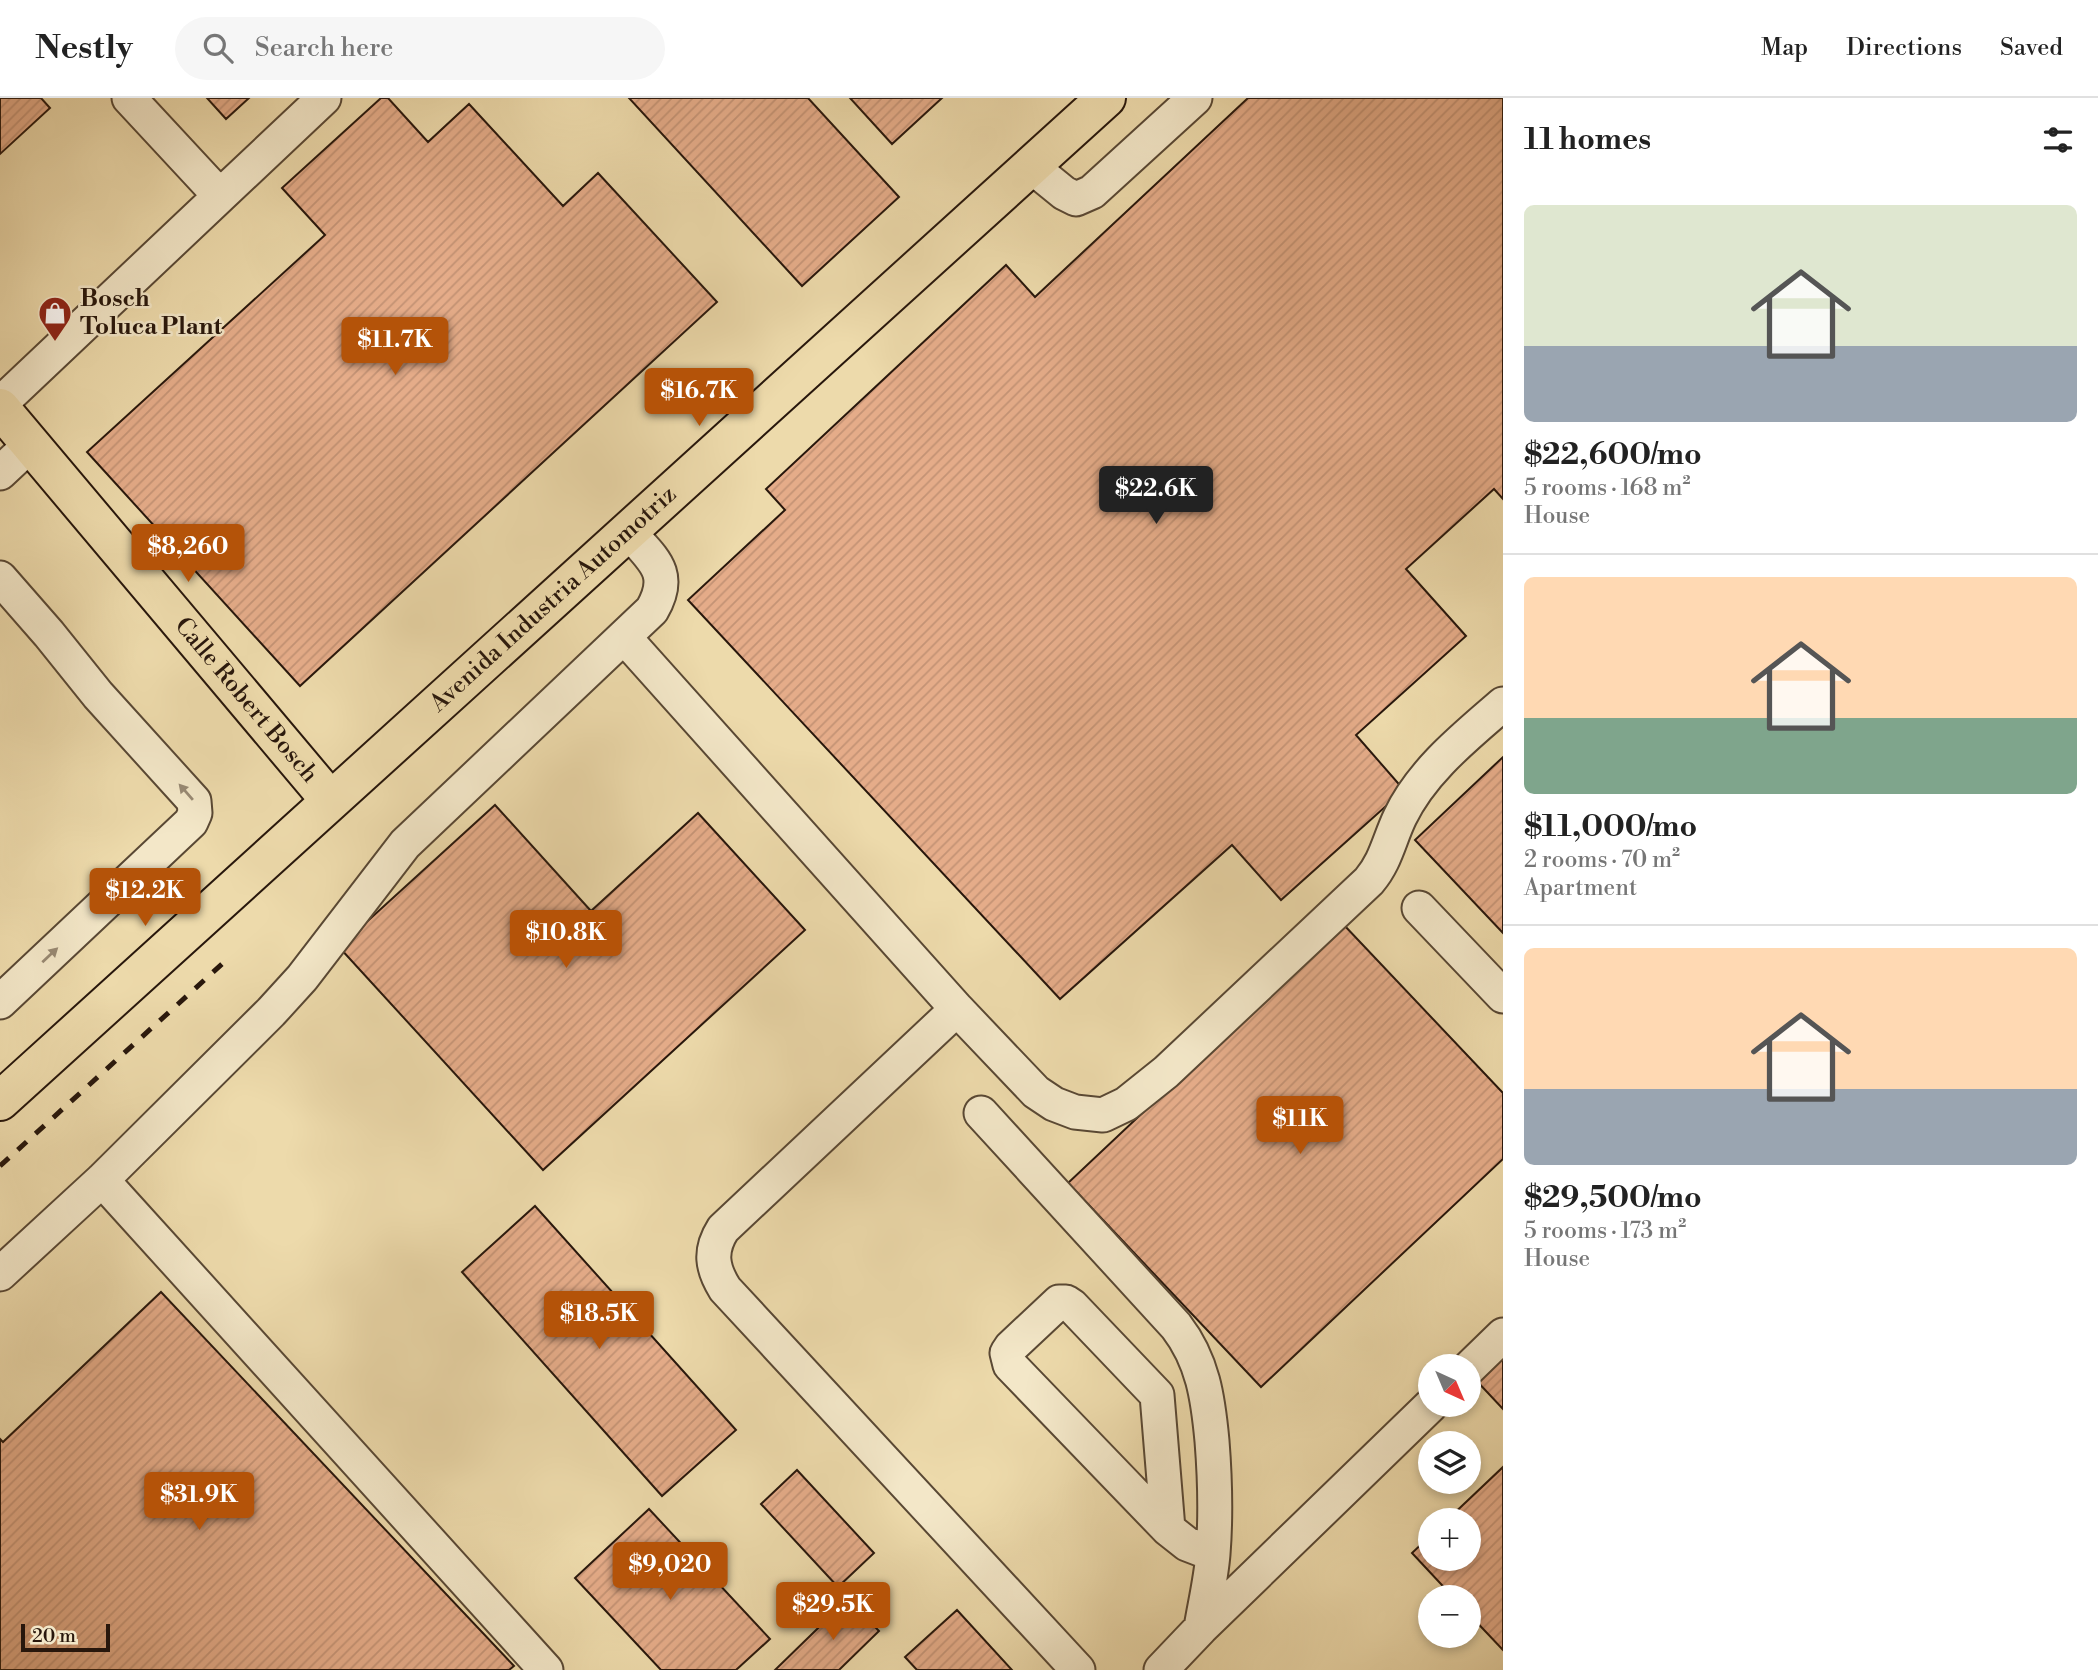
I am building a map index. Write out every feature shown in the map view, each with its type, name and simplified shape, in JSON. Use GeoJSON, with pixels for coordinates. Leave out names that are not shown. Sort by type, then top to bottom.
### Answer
{"type":"FeatureCollection","features":[{"type":"Feature","properties":{"kind":"main road","name":"Avenida Industria Automotriz"},"geometry":{"type":"LineString","coordinates":[[0,1101],[1106,98]]}},
{"type":"Feature","properties":{"kind":"main road","name":"Calle Robert Bosch"},"geometry":{"type":"LineString","coordinates":[[0,406],[330,800]]}},
{"type":"Feature","properties":{"kind":"lane"},"geometry":{"type":"LineString","coordinates":[[129,98],[220,196]]}},
{"type":"Feature","properties":{"kind":"lane"},"geometry":{"type":"LineString","coordinates":[[0,406],[324,98]]}},
{"type":"Feature","properties":{"kind":"lane"},"geometry":{"type":"LineString","coordinates":[[1032,167],[1064,193],[1076,200],[1083,198],[1195,98]]}},
{"type":"Feature","properties":{"kind":"lane"},"geometry":{"type":"LineString","coordinates":[[0,473],[31,444]]}},
{"type":"Feature","properties":{"kind":"lane"},"geometry":{"type":"LineString","coordinates":[[0,1274],[102,1180],[284,998],[405,844],[652,610],[659,598],[661,572],[628,531]]}},
{"type":"Feature","properties":{"kind":"lane"},"geometry":{"type":"LineString","coordinates":[[0,578],[98,695],[194,801],[195,813],[191,822],[0,1002]]}},
{"type":"Feature","properties":{"kind":"lane"},"geometry":{"type":"LineString","coordinates":[[624,637],[957,1009],[1036,1092],[1054,1104],[1075,1112],[1103,1115],[1126,1104],[1166,1072],[1369,881],[1380,868],[1400,817],[1420,787],[1461,741],[1503,704]]}},
{"type":"Feature","properties":{"kind":"lane"},"geometry":{"type":"LineString","coordinates":[[1419,908],[1503,996]]}},
{"type":"Feature","properties":{"kind":"lane"},"geometry":{"type":"LineString","coordinates":[[957,1009],[723,1229],[715,1242],[713,1259],[716,1274],[725,1289],[1078,1670]]}},
{"type":"Feature","properties":{"kind":"lane"},"geometry":{"type":"LineString","coordinates":[[981,1113],[1176,1326],[1190,1345],[1208,1396],[1216,1485],[1213,1554],[1201,1628]]}},
{"type":"Feature","properties":{"kind":"lane"},"geometry":{"type":"LineString","coordinates":[[102,1180],[546,1670]]}},
{"type":"Feature","properties":{"kind":"lane"},"geometry":{"type":"LineString","coordinates":[[1168,1529],[1157,1395],[1072,1306],[1059,1302],[1011,1347],[1007,1353],[1010,1365],[1168,1529],[1187,1544],[1213,1554]]}},
{"type":"Feature","properties":{"kind":"lane"},"geometry":{"type":"LineString","coordinates":[[1481,1356],[1503,1335]]}},
{"type":"Feature","properties":{"kind":"lane"},"geometry":{"type":"LineString","coordinates":[[1174,1666],[1201,1628],[1418,1418]]}},
{"type":"Feature","properties":{"kind":"building"},"geometry":{"type":"Polygon","coordinates":[[[0,98],[41,98],[50,108],[0,154],[0,98]]]}},
{"type":"Feature","properties":{"kind":"building"},"geometry":{"type":"Polygon","coordinates":[[[207,98],[249,98],[226,119],[207,98]]]}},
{"type":"Feature","properties":{"kind":"building"},"geometry":{"type":"Polygon","coordinates":[[[381,98],[388,98],[428,142],[469,104],[563,206],[598,173],[717,302],[300,686],[87,452],[325,235],[282,188],[381,98]]]}},
{"type":"Feature","properties":{"kind":"building"},"geometry":{"type":"Polygon","coordinates":[[[629,98],[808,98],[899,197],[802,286],[629,98]]]}},
{"type":"Feature","properties":{"kind":"building"},"geometry":{"type":"Polygon","coordinates":[[[850,98],[942,98],[892,144],[850,98]]]}},
{"type":"Feature","properties":{"kind":"building"},"geometry":{"type":"Polygon","coordinates":[[[1248,98],[1503,98],[1503,499],[1494,489],[1406,569],[1466,636],[1356,735],[1404,790],[1281,900],[1232,845],[1060,999],[688,600],[785,510],[766,489],[1006,265],[1035,297],[1248,98]]]}},
{"type":"Feature","properties":{"kind":"building"},"geometry":{"type":"Polygon","coordinates":[[[1503,757],[1503,933],[1415,840],[1503,757]]]}},
{"type":"Feature","properties":{"kind":"building"},"geometry":{"type":"Polygon","coordinates":[[[495,805],[591,911],[698,813],[805,930],[543,1170],[339,947],[495,805]]]}},
{"type":"Feature","properties":{"kind":"building"},"geometry":{"type":"Polygon","coordinates":[[[1343,924],[1503,1093],[1503,1159],[1261,1387],[1068,1183],[1343,924]]]}},
{"type":"Feature","properties":{"kind":"building"},"geometry":{"type":"Polygon","coordinates":[[[535,1206],[736,1430],[662,1496],[462,1272],[535,1206]]]}},
{"type":"Feature","properties":{"kind":"building"},"geometry":{"type":"Polygon","coordinates":[[[161,1292],[514,1666],[509,1670],[0,1670],[0,1439],[3,1442],[161,1292]]]}},
{"type":"Feature","properties":{"kind":"building"},"geometry":{"type":"Polygon","coordinates":[[[1503,1349],[1503,1409],[1481,1386],[1481,1370],[1503,1349]]]}},
{"type":"Feature","properties":{"kind":"building"},"geometry":{"type":"Polygon","coordinates":[[[1503,1467],[1503,1650],[1481,1627],[1481,1585],[1442,1585],[1429,1571],[1481,1571],[1481,1508],[1460,1508],[1474,1494],[1481,1494],[1481,1488],[1503,1467]]]}},
{"type":"Feature","properties":{"kind":"building"},"geometry":{"type":"Polygon","coordinates":[[[797,1470],[874,1553],[838,1587],[761,1504],[797,1470]]]}},
{"type":"Feature","properties":{"kind":"building"},"geometry":{"type":"Polygon","coordinates":[[[649,1509],[770,1639],[736,1670],[661,1670],[575,1578],[649,1509]]]}},
{"type":"Feature","properties":{"kind":"building"},"geometry":{"type":"Polygon","coordinates":[[[1418,1547],[1418,1559],[1412,1553],[1418,1547]]]}},
{"type":"Feature","properties":{"kind":"building"},"geometry":{"type":"Polygon","coordinates":[[[848,1599],[879,1631],[839,1670],[775,1670],[848,1599]]]}},
{"type":"Feature","properties":{"kind":"building"},"geometry":{"type":"Polygon","coordinates":[[[957,1610],[1012,1670],[917,1670],[905,1657],[957,1610]]]}},
{"type":"Feature","properties":{"kind":"railway"},"geometry":{"type":"LineString","coordinates":[[0,1166],[222,964]]}},
{"type":"Feature","properties":{"kind":"place","name":"Bosch Toluca Plant"},"geometry":{"type":"Point","coordinates":[55,343]}}]}
